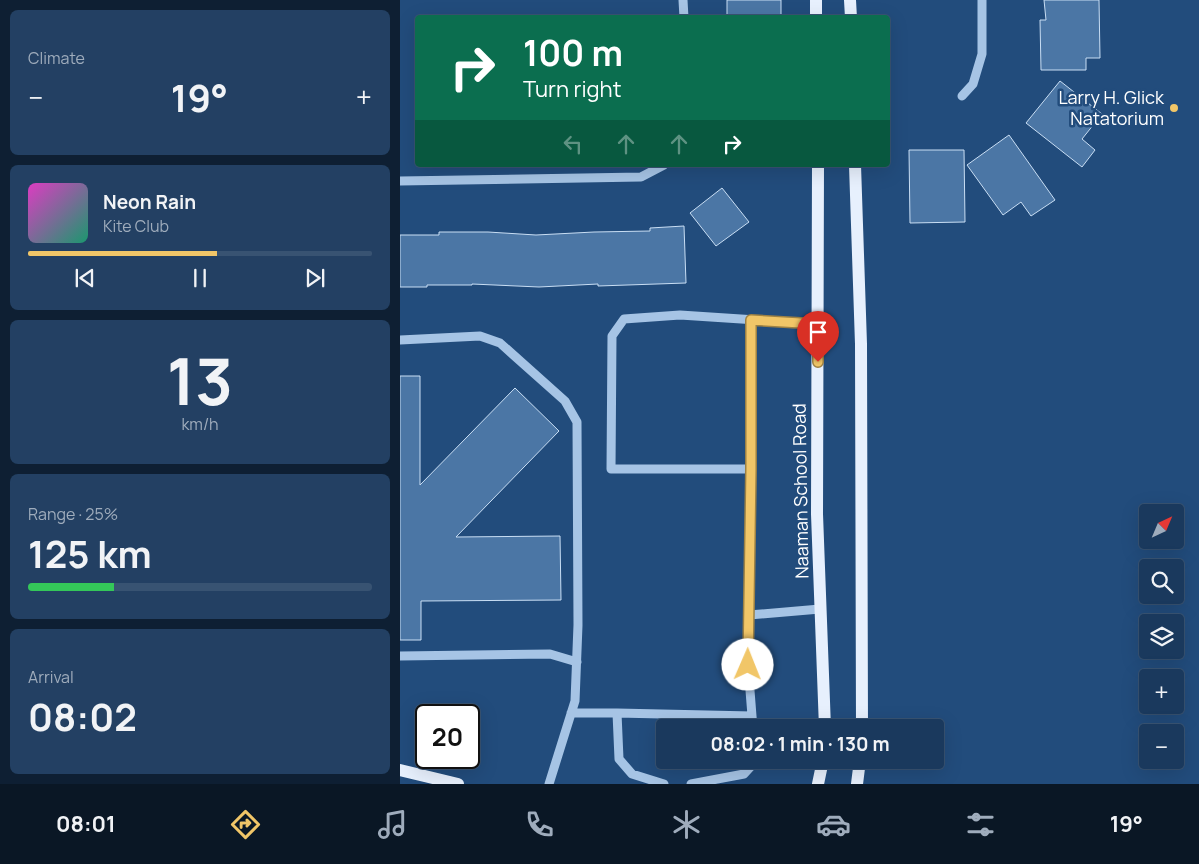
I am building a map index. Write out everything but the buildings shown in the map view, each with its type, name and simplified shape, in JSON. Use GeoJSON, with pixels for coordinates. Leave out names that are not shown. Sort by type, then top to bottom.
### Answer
{"type":"FeatureCollection","features":[{"type":"Feature","properties":{"kind":"main road"},"geometry":{"type":"LineString","coordinates":[[816,0],[816,15]]}},
{"type":"Feature","properties":{"kind":"main road"},"geometry":{"type":"LineString","coordinates":[[850,0],[851,15]]}},
{"type":"Feature","properties":{"kind":"main road","name":"Naaman School Road"},"geometry":{"type":"LineString","coordinates":[[818,167],[817,514],[825,719]]}},
{"type":"Feature","properties":{"kind":"main road"},"geometry":{"type":"LineString","coordinates":[[855,167],[861,344],[862,719]]}},
{"type":"Feature","properties":{"kind":"main road"},"geometry":{"type":"LineString","coordinates":[[818,784],[821,769]]}},
{"type":"Feature","properties":{"kind":"main road"},"geometry":{"type":"LineString","coordinates":[[857,784],[859,769]]}},
{"type":"Feature","properties":{"kind":"main road"},"geometry":{"type":"LineString","coordinates":[[400,770],[458,784]]}},
{"type":"Feature","properties":{"kind":"street"},"geometry":{"type":"LineString","coordinates":[[684,0],[684,15]]}},
{"type":"Feature","properties":{"kind":"street"},"geometry":{"type":"LineString","coordinates":[[962,96],[973,84],[982,54],[982,0]]}},
{"type":"Feature","properties":{"kind":"street"},"geometry":{"type":"LineString","coordinates":[[400,181],[641,177],[660,167]]}},
{"type":"Feature","properties":{"kind":"street"},"geometry":{"type":"LineString","coordinates":[[751,469],[611,468],[612,336],[624,319],[680,315],[818,324]]}},
{"type":"Feature","properties":{"kind":"street"},"geometry":{"type":"LineString","coordinates":[[751,320],[748,665],[752,719]]}},
{"type":"Feature","properties":{"kind":"street"},"geometry":{"type":"LineString","coordinates":[[400,340],[480,336],[500,343],[565,401],[577,422],[578,625],[575,701],[549,784]]}},
{"type":"Feature","properties":{"kind":"street"},"geometry":{"type":"LineString","coordinates":[[749,615],[820,608]]}},
{"type":"Feature","properties":{"kind":"street"},"geometry":{"type":"LineString","coordinates":[[400,656],[550,654],[577,662]]}},
{"type":"Feature","properties":{"kind":"street"},"geometry":{"type":"LineString","coordinates":[[571,714],[617,713],[752,716]]}},
{"type":"Feature","properties":{"kind":"street"},"geometry":{"type":"LineString","coordinates":[[617,713],[619,759],[632,774],[664,784]]}},
{"type":"Feature","properties":{"kind":"street"},"geometry":{"type":"LineString","coordinates":[[691,784],[744,774],[749,769]]}},
{"type":"Feature","properties":{"kind":"place","name":"Larry H. Glick Natatorium"},"geometry":{"type":"Point","coordinates":[1174,108]}},
{"type":"Feature","properties":{"kind":"route"},"geometry":{"type":"LineString","coordinates":[[748,665],[751,320],[818,324],[818,362]]}}]}
